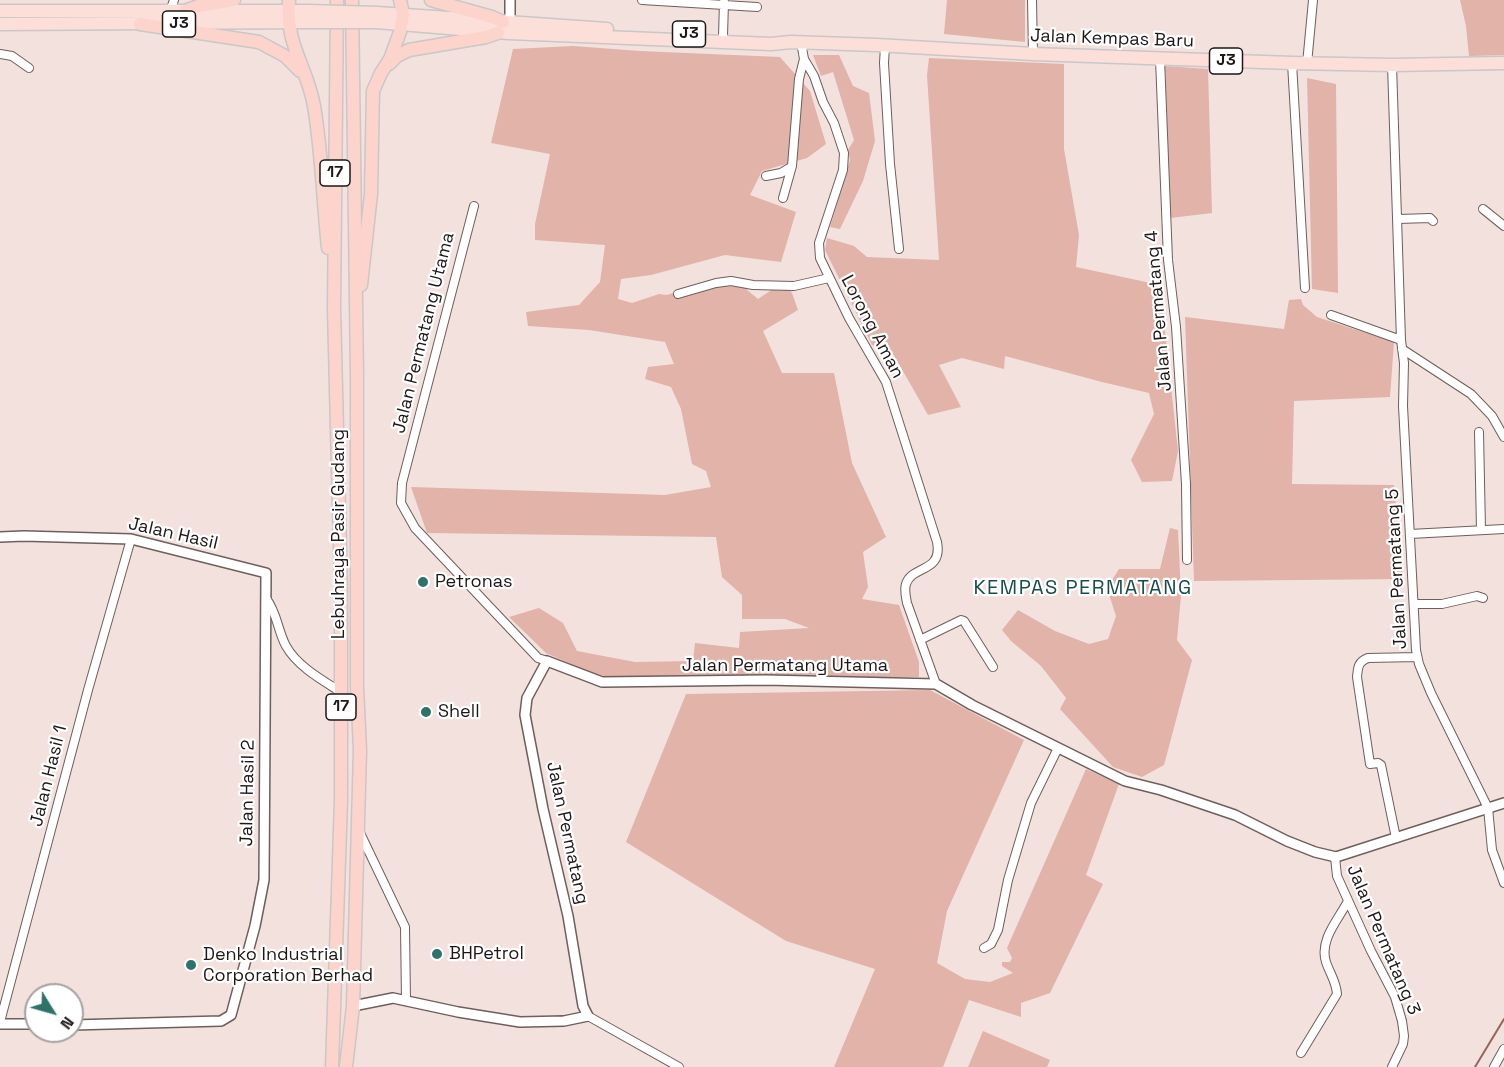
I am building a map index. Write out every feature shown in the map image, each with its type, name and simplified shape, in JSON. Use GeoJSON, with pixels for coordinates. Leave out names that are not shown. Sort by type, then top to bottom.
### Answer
{"type":"FeatureCollection","features":[{"type":"Feature","properties":{"kind":"highway"},"geometry":{"type":"LineString","coordinates":[[185,11],[198,6],[234,0]]}},
{"type":"Feature","properties":{"kind":"highway","name":"Lebuhraya Pasir Gudang"},"geometry":{"type":"LineString","coordinates":[[332,1067],[340,824],[341,588],[334,309],[337,0]]}},
{"type":"Feature","properties":{"kind":"highway","name":"Lebuhraya Pasir Gudang"},"geometry":{"type":"LineString","coordinates":[[346,1067],[353,1006],[360,750],[357,687],[358,508],[352,0]]}},
{"type":"Feature","properties":{"kind":"highway"},"geometry":{"type":"LineString","coordinates":[[356,340],[372,194],[373,91],[396,44],[402,18],[400,0]]}},
{"type":"Feature","properties":{"kind":"highway"},"geometry":{"type":"LineString","coordinates":[[381,73],[397,56],[409,50],[486,37],[504,26],[492,16],[431,0]]}},
{"type":"Feature","properties":{"kind":"highway"},"geometry":{"type":"LineString","coordinates":[[288,11],[293,47],[307,79],[320,147],[334,309]]}},
{"type":"Feature","properties":{"kind":"highway"},"geometry":{"type":"LineString","coordinates":[[140,24],[259,42],[285,56],[307,79]]}},
{"type":"Feature","properties":{"kind":"main road","name":"Jalan Kempas Baru"},"geometry":{"type":"LineString","coordinates":[[0,11],[172,6],[185,11],[288,11],[308,16],[402,18],[771,44],[796,42]]}},
{"type":"Feature","properties":{"kind":"main road","name":"Jalan Kempas Baru"},"geometry":{"type":"LineString","coordinates":[[0,24],[69,22],[140,24],[288,11]]}},
{"type":"Feature","properties":{"kind":"main road","name":"Jalan Kempas Baru"},"geometry":{"type":"LineString","coordinates":[[504,26],[1160,59],[1392,65],[1504,63]]}},
{"type":"Feature","properties":{"kind":"street"},"geometry":{"type":"LineString","coordinates":[[504,26],[510,0]]}},
{"type":"Feature","properties":{"kind":"street"},"geometry":{"type":"LineString","coordinates":[[642,0],[724,3],[757,7]]}},
{"type":"Feature","properties":{"kind":"street"},"geometry":{"type":"LineString","coordinates":[[1032,0],[1034,54]]}},
{"type":"Feature","properties":{"kind":"street"},"geometry":{"type":"LineString","coordinates":[[1307,64],[1313,0]]}},
{"type":"Feature","properties":{"kind":"street"},"geometry":{"type":"LineString","coordinates":[[723,36],[724,3]]}},
{"type":"Feature","properties":{"kind":"street","name":"Lorong Aman"},"geometry":{"type":"LineString","coordinates":[[796,42],[814,75],[823,102],[834,123],[843,153],[843,170],[819,246],[820,260],[849,318],[886,382],[928,519],[935,530],[938,548],[935,560],[908,580],[905,585],[907,603],[936,684]]}},
{"type":"Feature","properties":{"kind":"street"},"geometry":{"type":"LineString","coordinates":[[885,46],[884,63],[898,249]]}},
{"type":"Feature","properties":{"kind":"street"},"geometry":{"type":"LineString","coordinates":[[0,54],[12,56],[29,68]]}},
{"type":"Feature","properties":{"kind":"street"},"geometry":{"type":"LineString","coordinates":[[783,198],[792,166],[798,116],[799,79],[804,59]]}},
{"type":"Feature","properties":{"kind":"street","name":"Jalan Permatang 4"},"geometry":{"type":"LineString","coordinates":[[1160,59],[1168,260],[1178,349],[1186,484],[1186,560]]}},
{"type":"Feature","properties":{"kind":"street"},"geometry":{"type":"LineString","coordinates":[[1292,63],[1305,288]]}},
{"type":"Feature","properties":{"kind":"street"},"geometry":{"type":"LineString","coordinates":[[1392,65],[1398,219],[1430,218],[1433,220]]}},
{"type":"Feature","properties":{"kind":"street"},"geometry":{"type":"LineString","coordinates":[[766,177],[781,173],[792,166]]}},
{"type":"Feature","properties":{"kind":"street","name":"Jalan Permatang Utama"},"geometry":{"type":"LineString","coordinates":[[474,206],[402,483],[401,503],[415,528],[538,658],[602,681],[766,680],[936,684],[972,705],[1125,781],[1161,790],[1235,815],[1287,841],[1335,857]]}},
{"type":"Feature","properties":{"kind":"street"},"geometry":{"type":"LineString","coordinates":[[1483,209],[1504,226]]}},
{"type":"Feature","properties":{"kind":"street","name":"Jalan Permatang 5"},"geometry":{"type":"LineString","coordinates":[[1398,219],[1401,344],[1404,363],[1403,406],[1417,657],[1431,693],[1488,808]]}},
{"type":"Feature","properties":{"kind":"street"},"geometry":{"type":"LineString","coordinates":[[678,294],[716,283],[794,286],[829,278]]}},
{"type":"Feature","properties":{"kind":"street"},"geometry":{"type":"LineString","coordinates":[[1331,315],[1401,344],[1472,394],[1492,416],[1504,437]]}},
{"type":"Feature","properties":{"kind":"street"},"geometry":{"type":"LineString","coordinates":[[1479,432],[1481,530]]}},
{"type":"Feature","properties":{"kind":"street"},"geometry":{"type":"LineString","coordinates":[[1410,534],[1504,530]]}},
{"type":"Feature","properties":{"kind":"street","name":"Jalan Hasil"},"geometry":{"type":"LineString","coordinates":[[0,537],[131,538],[266,573]]}},
{"type":"Feature","properties":{"kind":"street","name":"Jalan Hasil 1"},"geometry":{"type":"LineString","coordinates":[[24,1024],[0,1023],[88,690],[131,538]]}},
{"type":"Feature","properties":{"kind":"street","name":"Jalan Hasil 2"},"geometry":{"type":"LineString","coordinates":[[84,1024],[221,1021],[231,1015],[255,926],[264,880],[266,573]]}},
{"type":"Feature","properties":{"kind":"street"},"geometry":{"type":"LineString","coordinates":[[1414,604],[1442,604],[1478,596],[1483,598]]}},
{"type":"Feature","properties":{"kind":"street"},"geometry":{"type":"LineString","coordinates":[[266,598],[275,611],[287,648],[300,664],[340,692]]}},
{"type":"Feature","properties":{"kind":"street"},"geometry":{"type":"LineString","coordinates":[[920,640],[961,620],[964,621],[993,667]]}},
{"type":"Feature","properties":{"kind":"street"},"geometry":{"type":"LineString","coordinates":[[1396,838],[1381,765],[1370,764],[1357,677],[1358,665],[1362,660],[1368,658],[1417,657]]}},
{"type":"Feature","properties":{"kind":"street","name":"Jalan Permatang"},"geometry":{"type":"LineString","coordinates":[[546,661],[527,698],[525,715],[588,1016]]}},
{"type":"Feature","properties":{"kind":"street"},"geometry":{"type":"LineString","coordinates":[[984,948],[992,944],[998,930],[1008,880],[1031,803],[1058,748]]}},
{"type":"Feature","properties":{"kind":"street"},"geometry":{"type":"LineString","coordinates":[[1335,857],[1343,857],[1504,803]]}},
{"type":"Feature","properties":{"kind":"street"},"geometry":{"type":"LineString","coordinates":[[1488,808],[1492,850],[1504,883]]}},
{"type":"Feature","properties":{"kind":"street"},"geometry":{"type":"LineString","coordinates":[[358,829],[405,927],[406,1000]]}},
{"type":"Feature","properties":{"kind":"street","name":"Jalan Permatang 3"},"geometry":{"type":"LineString","coordinates":[[1335,857],[1337,876],[1395,997],[1402,1021],[1403,1044],[1392,1067]]}},
{"type":"Feature","properties":{"kind":"street"},"geometry":{"type":"LineString","coordinates":[[1301,1053],[1337,994],[1336,983],[1325,959],[1323,946],[1348,901]]}},
{"type":"Feature","properties":{"kind":"street"},"geometry":{"type":"LineString","coordinates":[[353,1006],[393,998],[520,1022],[564,1021],[588,1016],[679,1067]]}},
{"type":"Feature","properties":{"kind":"street"},"geometry":{"type":"LineString","coordinates":[[1494,1067],[1504,1049]]}},
{"type":"Feature","properties":{"kind":"street"},"geometry":{"type":"LineString","coordinates":[[1499,1058],[1504,1066]]}},
{"type":"Feature","properties":{"kind":"shaded area"},"geometry":{"type":"Polygon","coordinates":[[[947,0],[1025,0],[1025,42],[944,34],[947,0]]]}},
{"type":"Feature","properties":{"kind":"shaded area"},"geometry":{"type":"Polygon","coordinates":[[[1460,0],[1504,0],[1504,55],[1469,56],[1460,0]]]}},
{"type":"Feature","properties":{"kind":"shaded area"},"geometry":{"type":"Polygon","coordinates":[[[573,46],[780,57],[810,91],[826,144],[807,158],[762,171],[750,195],[796,212],[781,262],[725,255],[651,275],[621,279],[618,299],[632,303],[659,294],[667,295],[702,283],[742,281],[747,290],[758,299],[785,281],[798,310],[763,331],[782,373],[834,373],[852,463],[886,537],[863,552],[868,587],[862,599],[899,605],[919,662],[919,677],[608,677],[589,672],[546,653],[509,617],[539,608],[563,623],[577,651],[635,662],[693,661],[695,643],[739,648],[740,632],[809,628],[785,619],[742,619],[742,595],[722,577],[716,537],[427,533],[411,487],[665,495],[711,487],[706,471],[692,464],[681,409],[671,387],[645,379],[648,367],[674,364],[665,342],[589,330],[528,326],[526,312],[579,305],[600,282],[605,245],[535,240],[535,224],[550,154],[491,143],[513,49],[573,46]]]}},
{"type":"Feature","properties":{"kind":"shaded area"},"geometry":{"type":"Polygon","coordinates":[[[813,55],[839,55],[853,86],[869,93],[875,141],[863,181],[840,229],[830,227],[850,160],[848,150],[854,140],[833,72],[821,76],[813,55]]]}},
{"type":"Feature","properties":{"kind":"shaded area"},"geometry":{"type":"Polygon","coordinates":[[[929,58],[1064,64],[1064,149],[1079,235],[1076,267],[1160,285],[1178,451],[1172,481],[1142,482],[1131,460],[1154,414],[1149,393],[1005,356],[1004,369],[962,358],[939,365],[961,407],[928,415],[892,352],[872,345],[825,250],[827,238],[854,246],[867,257],[939,260],[927,75],[929,58]]]}},
{"type":"Feature","properties":{"kind":"shaded area"},"geometry":{"type":"Polygon","coordinates":[[[1165,66],[1208,69],[1212,213],[1170,218],[1165,66]]]}},
{"type":"Feature","properties":{"kind":"shaded area"},"geometry":{"type":"Polygon","coordinates":[[[1307,78],[1336,84],[1338,293],[1312,289],[1307,78]]]}},
{"type":"Feature","properties":{"kind":"shaded area"},"geometry":{"type":"Polygon","coordinates":[[[1301,299],[1303,305],[1317,317],[1394,342],[1390,397],[1294,401],[1292,484],[1394,485],[1404,579],[1194,581],[1185,317],[1284,329],[1289,300],[1301,299]]]}},
{"type":"Feature","properties":{"kind":"shaded area"},"geometry":{"type":"Polygon","coordinates":[[[1170,528],[1178,530],[1181,595],[1177,640],[1192,660],[1164,765],[1142,777],[1113,767],[1060,709],[1066,698],[1041,666],[1011,641],[1002,630],[1018,610],[1055,631],[1089,644],[1108,639],[1116,616],[1107,588],[1119,569],[1160,569],[1170,528]]]}},
{"type":"Feature","properties":{"kind":"shaded area"},"geometry":{"type":"Polygon","coordinates":[[[930,690],[1024,740],[947,911],[937,963],[965,979],[990,982],[1013,973],[1002,966],[1002,962],[1010,962],[1012,958],[1007,948],[1086,769],[1119,784],[1086,875],[1103,884],[1050,993],[1021,1003],[1021,1017],[969,1000],[943,1067],[834,1067],[875,969],[786,941],[626,842],[686,694],[930,690]]]}},
{"type":"Feature","properties":{"kind":"shaded area"},"geometry":{"type":"Polygon","coordinates":[[[983,1031],[1050,1060],[1047,1067],[968,1067],[983,1031]]]}},
{"type":"Feature","properties":{"kind":"waterway"},"geometry":{"type":"LineString","coordinates":[[1475,1067],[1504,1019]]}},
{"type":"Feature","properties":{"kind":"place","name":"Petronas"},"geometry":{"type":"Point","coordinates":[423,582]}},
{"type":"Feature","properties":{"kind":"place","name":"Shell"},"geometry":{"type":"Point","coordinates":[426,712]}},
{"type":"Feature","properties":{"kind":"place","name":"BHPetrol"},"geometry":{"type":"Point","coordinates":[437,954]}},
{"type":"Feature","properties":{"kind":"place","name":"Denko Industrial Corporation Berhad"},"geometry":{"type":"Point","coordinates":[191,965]}},
{"type":"Feature","properties":{"kind":"district","name":"KEMPAS PERMATANG"},"geometry":{"type":"Point","coordinates":[1083,589]}}]}
